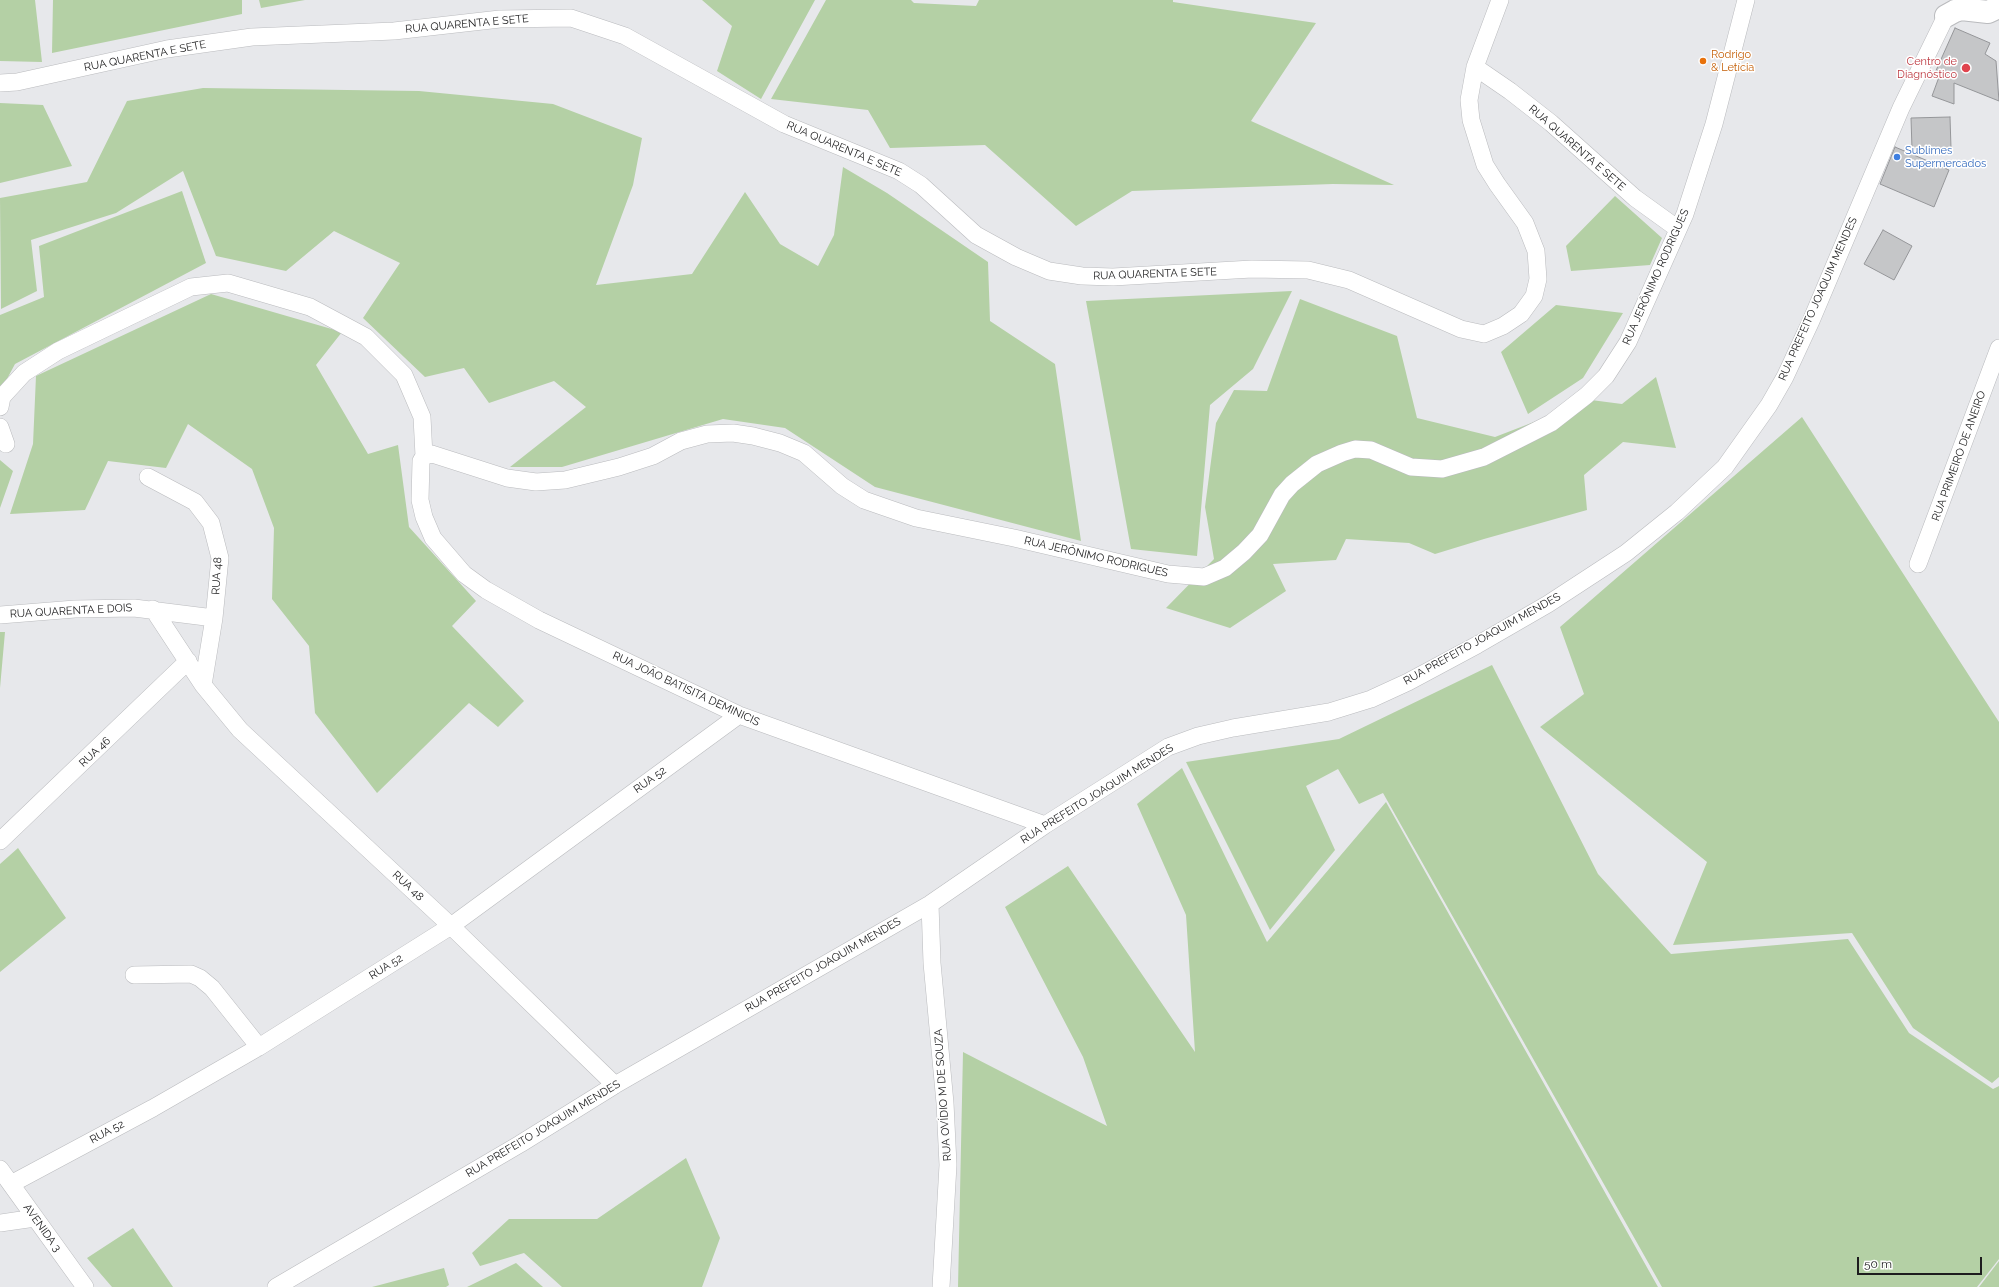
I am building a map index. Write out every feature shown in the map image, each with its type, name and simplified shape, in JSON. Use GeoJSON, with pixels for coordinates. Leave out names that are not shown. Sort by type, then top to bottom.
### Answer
{"type":"FeatureCollection","features":[{"type":"Feature","properties":{"kind":"street","name":"RUA QUARENTA E SETE"},"geometry":{"type":"LineString","coordinates":[[0,83],[18,82],[167,49],[252,37],[394,31],[500,19],[571,18],[625,36],[784,124],[899,171],[921,186],[976,235],[1016,257],[1050,271],[1082,276],[1113,277],[1252,270],[1308,270],[1348,280],[1461,329],[1484,334],[1504,326],[1521,314],[1534,296],[1538,279],[1536,251],[1525,223],[1497,184],[1486,165],[1471,120],[1469,100],[1475,68],[1500,0]]}},
{"type":"Feature","properties":{"kind":"street","name":"RUA JERÔNIMO RODRIGUES"},"geometry":{"type":"LineString","coordinates":[[424,456],[432,454],[507,478],[536,482],[565,480],[620,467],[653,456],[682,442],[707,434],[740,434],[763,437],[804,454],[842,486],[864,500],[916,518],[1014,538],[1168,574],[1204,577],[1225,568],[1244,552],[1260,535],[1282,495],[1292,484],[1318,464],[1354,449],[1371,450],[1411,467],[1442,469],[1484,457],[1551,423],[1587,395],[1606,376],[1628,342],[1685,214],[1714,124],[1746,0]]}},
{"type":"Feature","properties":{"kind":"street","name":"RUA PREFEITO JOAQUIM MENDES"},"geometry":{"type":"LineString","coordinates":[[276,1287],[520,1144],[615,1085],[930,904],[1045,825],[1168,747],[1198,736],[1233,728],[1329,712],[1371,698],[1408,682],[1548,604],[1626,553],[1677,512],[1725,467],[1769,405],[1785,377],[1811,321],[1901,108],[1974,9]]}},
{"type":"Feature","properties":{"kind":"street","name":"RUA QUARENTA E SETE"},"geometry":{"type":"LineString","coordinates":[[1475,68],[1510,91],[1550,123],[1635,198],[1678,229]]}},
{"type":"Feature","properties":{"kind":"street","name":"RUA JOÃO BATISITA DEMINICIS"},"geometry":{"type":"LineString","coordinates":[[0,407],[2,397],[24,373],[58,351],[191,287],[228,283],[310,307],[366,337],[404,375],[422,417],[424,456],[421,461],[420,500],[424,517],[433,538],[464,574],[486,590],[540,620],[739,715],[1045,825]]}},
{"type":"Feature","properties":{"kind":"street","name":"RUA PRIMEIRO DE ANEIRO"},"geometry":{"type":"LineString","coordinates":[[1918,564],[1995,370],[1999,348]]}},
{"type":"Feature","properties":{"kind":"street"},"geometry":{"type":"LineString","coordinates":[[0,427],[6,444]]}},
{"type":"Feature","properties":{"kind":"street","name":"RUA 48"},"geometry":{"type":"LineString","coordinates":[[148,477],[195,502],[211,523],[220,558],[214,618],[203,685]]}},
{"type":"Feature","properties":{"kind":"street","name":"RUA QUARENTA E DOIS"},"geometry":{"type":"LineString","coordinates":[[0,615],[75,609],[153,609],[214,618]]}},
{"type":"Feature","properties":{"kind":"street","name":"RUA 48"},"geometry":{"type":"LineString","coordinates":[[153,609],[203,685],[240,730],[451,926],[615,1085]]}},
{"type":"Feature","properties":{"kind":"street","name":"RUA 46"},"geometry":{"type":"LineString","coordinates":[[0,841],[141,708],[188,661]]}},
{"type":"Feature","properties":{"kind":"street","name":"RUA 52"},"geometry":{"type":"LineString","coordinates":[[11,1184],[153,1108],[259,1046],[451,926],[739,715]]}},
{"type":"Feature","properties":{"kind":"street","name":"RUA OVÍDIO M DE SOUZA"},"geometry":{"type":"LineString","coordinates":[[930,904],[932,963],[945,1103],[948,1165],[941,1287]]}},
{"type":"Feature","properties":{"kind":"street"},"geometry":{"type":"LineString","coordinates":[[134,975],[191,974],[200,978],[212,988],[259,1046]]}},
{"type":"Feature","properties":{"kind":"street","name":"AVENIDA 3"},"geometry":{"type":"LineString","coordinates":[[0,1169],[85,1287]]}},
{"type":"Feature","properties":{"kind":"street"},"geometry":{"type":"LineString","coordinates":[[0,1223],[35,1218]]}},
{"type":"Feature","properties":{"kind":"green space"},"geometry":{"type":"Polygon","coordinates":[[[0,0],[35,0],[42,62],[0,61],[0,0]]]}},
{"type":"Feature","properties":{"kind":"green space"},"geometry":{"type":"Polygon","coordinates":[[[53,0],[242,0],[242,14],[52,53],[53,0]]]}},
{"type":"Feature","properties":{"kind":"green space"},"geometry":{"type":"Polygon","coordinates":[[[259,0],[305,0],[261,8],[259,0]]]}},
{"type":"Feature","properties":{"kind":"green space"},"geometry":{"type":"Polygon","coordinates":[[[702,0],[815,0],[761,99],[717,71],[732,26],[702,0]]]}},
{"type":"Feature","properties":{"kind":"green space"},"geometry":{"type":"Polygon","coordinates":[[[826,0],[911,0],[914,3],[976,6],[979,0],[1173,0],[1173,2],[1316,23],[1251,121],[1394,185],[1333,184],[1132,191],[1076,226],[985,145],[890,148],[868,110],[771,99],[826,0]]]}},
{"type":"Feature","properties":{"kind":"green space"},"geometry":{"type":"Polygon","coordinates":[[[203,88],[419,91],[553,104],[642,138],[633,185],[596,285],[692,274],[745,192],[780,244],[818,266],[834,235],[843,167],[887,193],[988,262],[990,321],[1055,364],[1081,541],[875,487],[785,428],[723,419],[562,467],[510,467],[586,407],[554,381],[489,403],[464,368],[425,377],[363,318],[400,263],[334,231],[286,271],[216,256],[183,171],[116,213],[31,240],[37,291],[1,309],[0,198],[87,182],[127,101],[203,88]]]}},
{"type":"Feature","properties":{"kind":"green space"},"geometry":{"type":"Polygon","coordinates":[[[0,103],[43,105],[72,166],[0,183],[0,103]]]}},
{"type":"Feature","properties":{"kind":"green space"},"geometry":{"type":"Polygon","coordinates":[[[182,191],[206,263],[15,364],[0,392],[0,315],[44,297],[39,246],[182,191]]]}},
{"type":"Feature","properties":{"kind":"green space"},"geometry":{"type":"Polygon","coordinates":[[[1615,196],[1662,238],[1650,265],[1571,271],[1566,246],[1615,196]]]}},
{"type":"Feature","properties":{"kind":"green space"},"geometry":{"type":"Polygon","coordinates":[[[1292,291],[1253,369],[1210,405],[1197,556],[1131,549],[1086,301],[1292,291]]]}},
{"type":"Feature","properties":{"kind":"green space"},"geometry":{"type":"Polygon","coordinates":[[[211,294],[342,332],[316,365],[368,454],[398,445],[409,527],[476,601],[452,626],[524,701],[498,727],[469,703],[377,793],[315,713],[309,646],[272,599],[274,528],[252,469],[188,424],[166,468],[108,461],[85,510],[10,514],[33,444],[36,376],[211,294]]]}},
{"type":"Feature","properties":{"kind":"green space"},"geometry":{"type":"Polygon","coordinates":[[[1300,299],[1397,336],[1417,418],[1495,437],[1591,400],[1622,404],[1656,377],[1676,448],[1623,442],[1584,475],[1587,510],[1435,554],[1409,543],[1346,539],[1336,560],[1273,564],[1286,591],[1230,628],[1166,608],[1214,559],[1205,507],[1216,423],[1234,390],[1267,391],[1300,299]]]}},
{"type":"Feature","properties":{"kind":"green space"},"geometry":{"type":"Polygon","coordinates":[[[1556,305],[1623,313],[1583,378],[1528,414],[1501,352],[1556,305]]]}},
{"type":"Feature","properties":{"kind":"green space"},"geometry":{"type":"Polygon","coordinates":[[[1802,417],[1999,722],[1999,1077],[1992,1083],[1913,1028],[1852,933],[1673,945],[1707,862],[1540,727],[1584,694],[1560,627],[1802,417]]]}},
{"type":"Feature","properties":{"kind":"green space"},"geometry":{"type":"Polygon","coordinates":[[[0,460],[13,471],[0,508],[0,460]]]}},
{"type":"Feature","properties":{"kind":"green space"},"geometry":{"type":"Polygon","coordinates":[[[0,632],[5,632],[0,688],[0,632]]]}},
{"type":"Feature","properties":{"kind":"green space"},"geometry":{"type":"Polygon","coordinates":[[[1492,665],[1598,874],[1671,954],[1848,939],[1909,1033],[1993,1089],[1999,1086],[1999,1259],[1977,1287],[1662,1287],[1383,793],[1359,804],[1338,769],[1306,786],[1335,850],[1270,930],[1186,762],[1339,739],[1492,665]]]}},
{"type":"Feature","properties":{"kind":"green space"},"geometry":{"type":"Polygon","coordinates":[[[1182,768],[1267,942],[1386,802],[1658,1287],[958,1287],[963,1052],[1107,1126],[1083,1057],[1005,907],[1068,866],[1195,1052],[1186,915],[1137,804],[1182,768]]]}},
{"type":"Feature","properties":{"kind":"green space"},"geometry":{"type":"Polygon","coordinates":[[[18,848],[66,918],[0,972],[0,864],[18,848]]]}},
{"type":"Feature","properties":{"kind":"green space"},"geometry":{"type":"Polygon","coordinates":[[[686,1158],[720,1238],[702,1287],[562,1287],[524,1253],[480,1266],[472,1253],[509,1219],[597,1219],[686,1158]]]}},
{"type":"Feature","properties":{"kind":"green space"},"geometry":{"type":"Polygon","coordinates":[[[133,1228],[173,1287],[112,1287],[87,1258],[133,1228]]]}},
{"type":"Feature","properties":{"kind":"green space"},"geometry":{"type":"Polygon","coordinates":[[[1999,1261],[1999,1287],[1979,1287],[1999,1261]]]}},
{"type":"Feature","properties":{"kind":"green space"},"geometry":{"type":"Polygon","coordinates":[[[516,1263],[543,1287],[467,1287],[516,1263]]]}},
{"type":"Feature","properties":{"kind":"green space"},"geometry":{"type":"Polygon","coordinates":[[[444,1268],[449,1285],[446,1287],[372,1287],[444,1268]]]}},
{"type":"Feature","properties":{"kind":"building","name":"Centro de Diagnóstico"},"geometry":{"type":"Polygon","coordinates":[[[1955,28],[1990,43],[1985,54],[1996,61],[1999,101],[1954,83],[1954,104],[1932,96],[1939,77],[1934,75],[1955,28]]]}},
{"type":"Feature","properties":{"kind":"building"},"geometry":{"type":"Polygon","coordinates":[[[1950,117],[1951,148],[1912,149],[1911,118],[1950,117]]]}},
{"type":"Feature","properties":{"kind":"building"},"geometry":{"type":"Polygon","coordinates":[[[1895,147],[1949,170],[1934,207],[1880,184],[1895,147]]]}},
{"type":"Feature","properties":{"kind":"building"},"geometry":{"type":"Polygon","coordinates":[[[1883,230],[1912,246],[1894,280],[1864,264],[1883,230]]]}},
{"type":"Feature","properties":{"kind":"place","name":"Rodrigo & Letícia"},"geometry":{"type":"Point","coordinates":[1703,61]}},
{"type":"Feature","properties":{"kind":"place","name":"Centro de Diagnóstico"},"geometry":{"type":"Point","coordinates":[1966,68]}},
{"type":"Feature","properties":{"kind":"place","name":"Sublimes Supermercados"},"geometry":{"type":"Point","coordinates":[1897,157]}}]}
